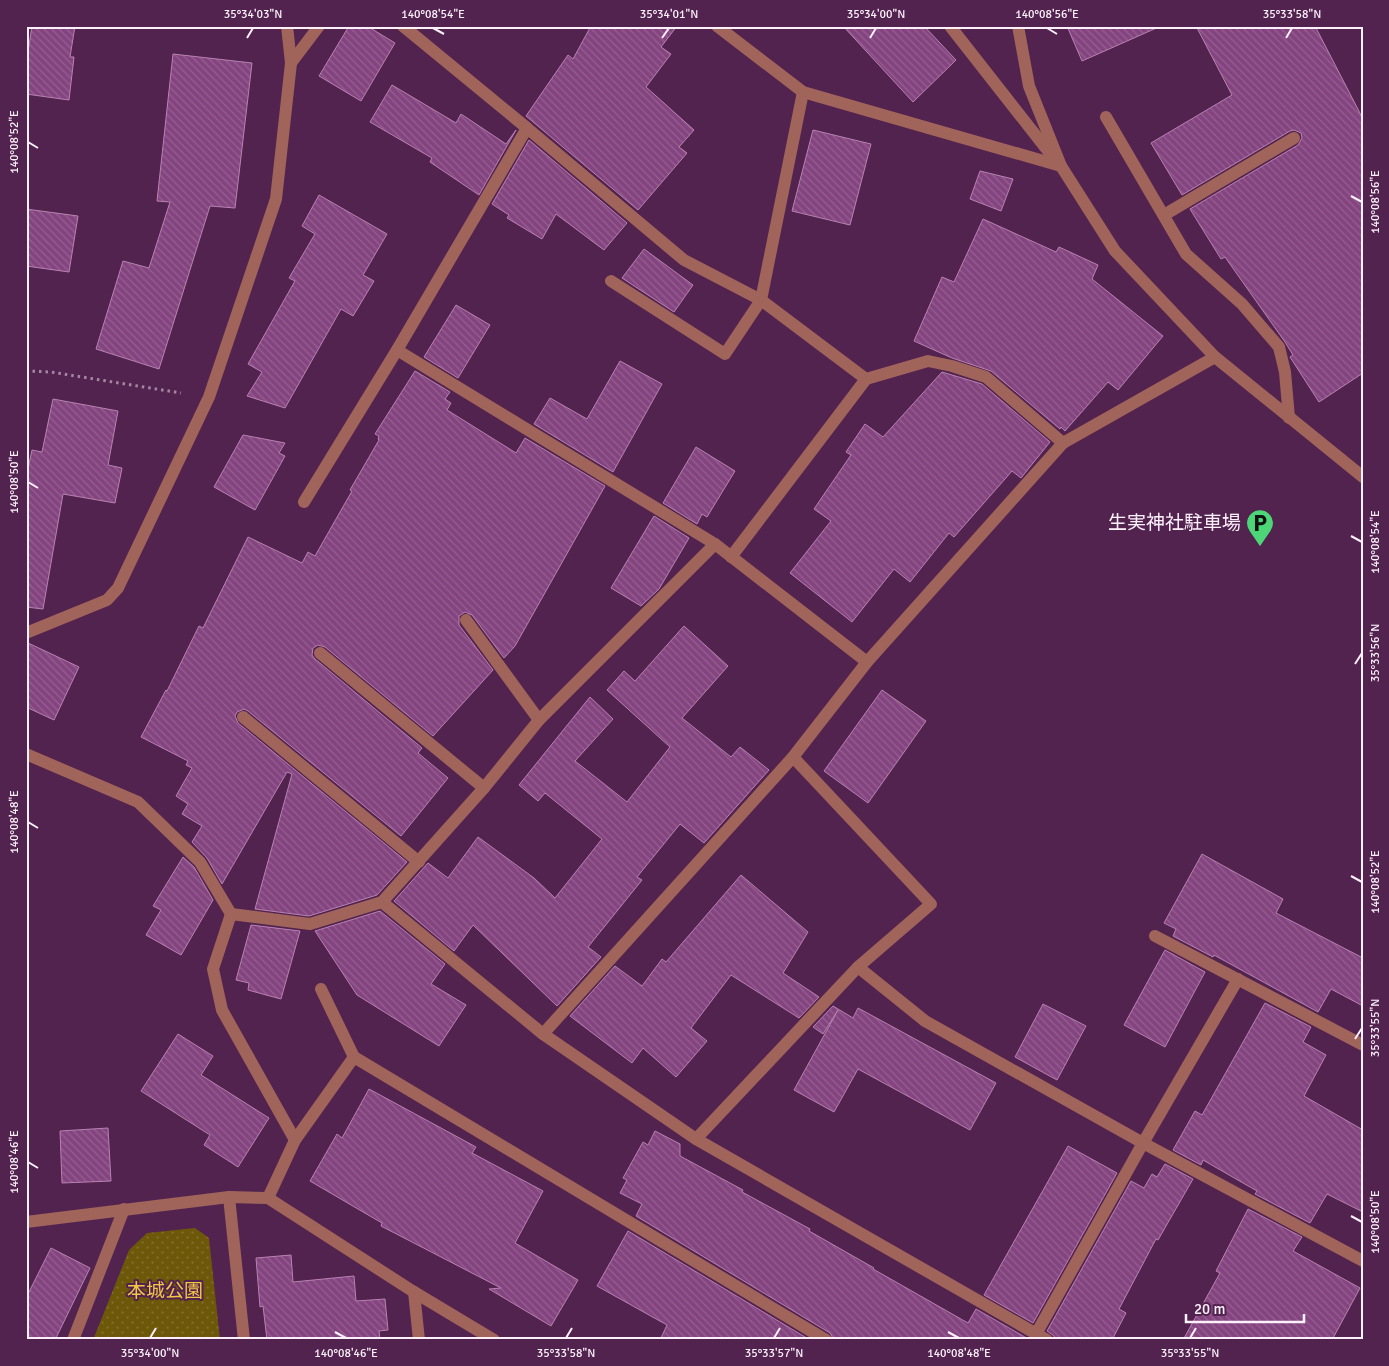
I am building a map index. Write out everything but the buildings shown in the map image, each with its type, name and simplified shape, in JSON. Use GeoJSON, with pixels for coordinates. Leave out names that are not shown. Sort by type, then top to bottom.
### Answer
{"type":"FeatureCollection","features":[{"type":"Feature","properties":{"kind":"street"},"geometry":{"type":"LineString","coordinates":[[26,633],[108,600],[118,588],[209,397],[276,199],[292,63],[287,26]]}},
{"type":"Feature","properties":{"kind":"street"},"geometry":{"type":"LineString","coordinates":[[292,63],[319,26]]}},
{"type":"Feature","properties":{"kind":"street"},"geometry":{"type":"LineString","coordinates":[[404,26],[684,260],[761,300],[866,379]]}},
{"type":"Feature","properties":{"kind":"street"},"geometry":{"type":"LineString","coordinates":[[717,26],[803,92],[1061,166]]}},
{"type":"Feature","properties":{"kind":"street"},"geometry":{"type":"LineString","coordinates":[[950,26],[1061,166],[1115,251],[1215,357],[1363,477]]}},
{"type":"Feature","properties":{"kind":"street"},"geometry":{"type":"LineString","coordinates":[[1018,26],[1029,86],[1061,166]]}},
{"type":"Feature","properties":{"kind":"street"},"geometry":{"type":"LineString","coordinates":[[611,281],[725,354],[761,300],[803,92]]}},
{"type":"Feature","properties":{"kind":"street"},"geometry":{"type":"LineString","coordinates":[[1106,118],[1186,254],[1242,304],[1279,347],[1285,372],[1290,418]]}},
{"type":"Feature","properties":{"kind":"street"},"geometry":{"type":"LineString","coordinates":[[304,502],[397,350],[526,128]]}},
{"type":"Feature","properties":{"kind":"street"},"geometry":{"type":"LineString","coordinates":[[1164,215],[1294,138]]}},
{"type":"Feature","properties":{"kind":"street"},"geometry":{"type":"LineString","coordinates":[[397,350],[715,544],[867,662]]}},
{"type":"Feature","properties":{"kind":"street"},"geometry":{"type":"LineString","coordinates":[[543,1034],[793,757],[867,662],[1063,443],[1215,357]]}},
{"type":"Feature","properties":{"kind":"street"},"geometry":{"type":"LineString","coordinates":[[731,557],[866,379],[928,361],[952,366],[986,377],[1063,443]]}},
{"type":"Feature","properties":{"kind":"street"},"geometry":{"type":"LineString","coordinates":[[230,914],[310,924],[382,902],[420,862],[484,788],[539,720],[715,544]]}},
{"type":"Feature","properties":{"kind":"street"},"geometry":{"type":"LineString","coordinates":[[466,620],[539,720]]}},
{"type":"Feature","properties":{"kind":"street"},"geometry":{"type":"LineString","coordinates":[[320,653],[484,788]]}},
{"type":"Feature","properties":{"kind":"street"},"geometry":{"type":"LineString","coordinates":[[243,717],[420,862]]}},
{"type":"Feature","properties":{"kind":"street"},"geometry":{"type":"LineString","coordinates":[[26,754],[138,802],[200,862],[230,914],[213,969],[222,1010],[295,1140]]}},
{"type":"Feature","properties":{"kind":"street"},"geometry":{"type":"LineString","coordinates":[[696,1139],[858,966],[931,904],[793,757]]}},
{"type":"Feature","properties":{"kind":"street"},"geometry":{"type":"LineString","coordinates":[[382,902],[543,1034],[696,1139],[1042,1337],[1143,1143],[1238,979]]}},
{"type":"Feature","properties":{"kind":"street"},"geometry":{"type":"LineString","coordinates":[[1155,936],[1363,1045]]}},
{"type":"Feature","properties":{"kind":"street"},"geometry":{"type":"LineString","coordinates":[[858,966],[925,1021],[1143,1143],[1363,1260]]}},
{"type":"Feature","properties":{"kind":"street"},"geometry":{"type":"LineString","coordinates":[[321,989],[354,1057],[826,1340]]}},
{"type":"Feature","properties":{"kind":"street"},"geometry":{"type":"LineString","coordinates":[[268,1198],[295,1140],[354,1057]]}},
{"type":"Feature","properties":{"kind":"street"},"geometry":{"type":"LineString","coordinates":[[229,1197],[244,1340]]}},
{"type":"Feature","properties":{"kind":"street"},"geometry":{"type":"LineString","coordinates":[[26,1222],[229,1197],[268,1198],[414,1292],[494,1340]]}},
{"type":"Feature","properties":{"kind":"street"},"geometry":{"type":"LineString","coordinates":[[73,1340],[124,1210]]}},
{"type":"Feature","properties":{"kind":"street"},"geometry":{"type":"LineString","coordinates":[[414,1292],[419,1340]]}},
{"type":"Feature","properties":{"kind":"path"},"geometry":{"type":"LineString","coordinates":[[26,372],[51,372],[209,397]]}},
{"type":"Feature","properties":{"kind":"green space","name":"本城公園"},"geometry":{"type":"Polygon","coordinates":[[[195,1228],[209,1238],[220,1340],[93,1340],[129,1250],[147,1233],[195,1228]]]}},
{"type":"Feature","properties":{"kind":"place","name":"生実神社駐車場"},"geometry":{"type":"Point","coordinates":[1260,547]}}]}
